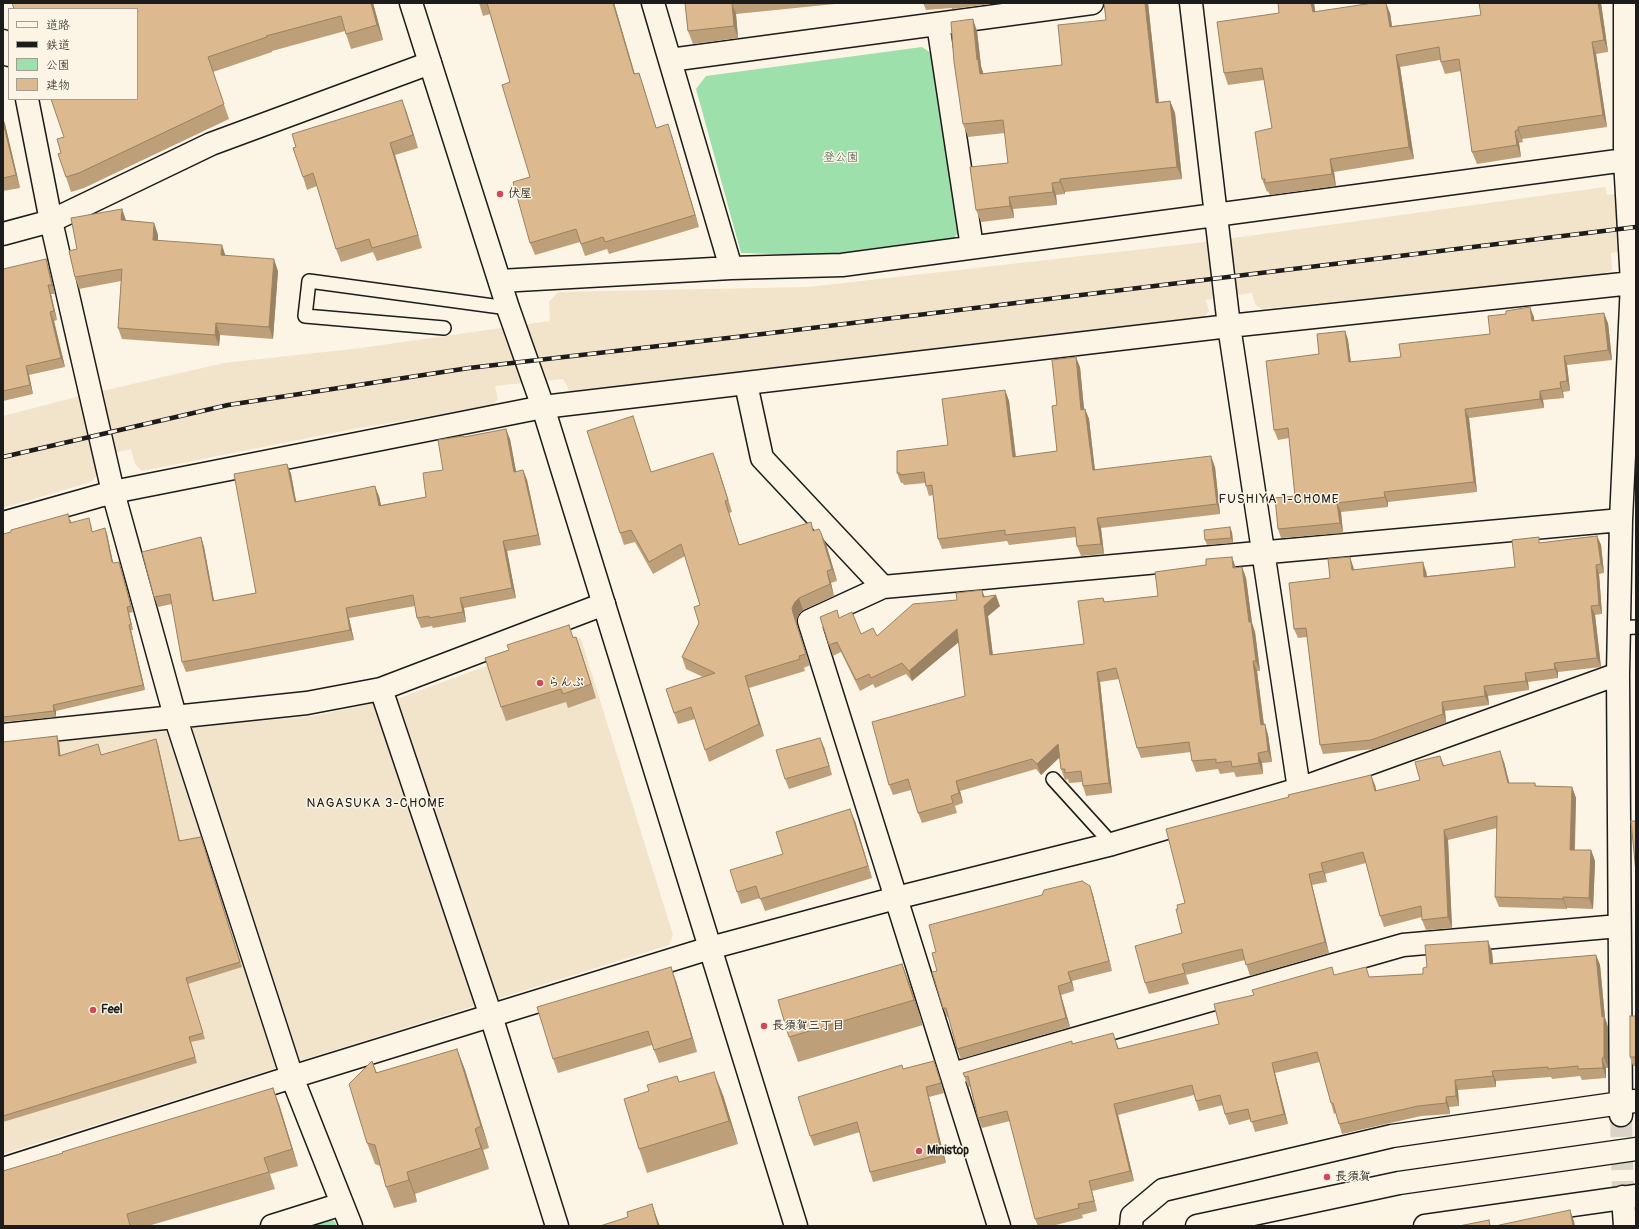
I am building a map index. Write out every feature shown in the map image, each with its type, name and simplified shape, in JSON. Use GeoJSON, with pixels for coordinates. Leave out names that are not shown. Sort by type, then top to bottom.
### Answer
{"type":"FeatureCollection","features":[{"type":"Feature","properties":{"kind":"street"},"geometry":{"type":"LineString","coordinates":[[411,3],[508,308],[543,408],[796,1226]]}},
{"type":"Feature","properties":{"kind":"street"},"geometry":{"type":"LineString","coordinates":[[653,3],[731,268]]}},
{"type":"Feature","properties":{"kind":"street"},"geometry":{"type":"LineString","coordinates":[[670,60],[1092,3]]}},
{"type":"Feature","properties":{"kind":"street"},"geometry":{"type":"LineString","coordinates":[[1191,3],[1229,326],[1299,789]]}},
{"type":"Feature","properties":{"kind":"street"},"geometry":{"type":"LineString","coordinates":[[1131,1226],[1132,1216],[1163,1190],[1392,1136],[1626,1106],[1619,926],[1627,769],[1618,674],[1627,628],[1621,520],[1632,283],[1625,160],[1625,3]]}},
{"type":"Feature","properties":{"kind":"street"},"geometry":{"type":"LineString","coordinates":[[938,24],[972,247]]}},
{"type":"Feature","properties":{"kind":"street"},"geometry":{"type":"LineString","coordinates":[[3,41],[8,53]]}},
{"type":"Feature","properties":{"kind":"street"},"geometry":{"type":"LineString","coordinates":[[3,234],[51,221],[211,144],[430,63]]}},
{"type":"Feature","properties":{"kind":"street"},"geometry":{"type":"LineString","coordinates":[[27,100],[51,221],[113,492],[175,716],[292,1077],[351,1226]]}},
{"type":"Feature","properties":{"kind":"street"},"geometry":{"type":"LineString","coordinates":[[500,281],[731,268],[842,265],[1625,160]]}},
{"type":"Feature","properties":{"kind":"street"},"geometry":{"type":"LineString","coordinates":[[3,523],[113,492],[543,408],[1229,326],[1632,283]]}},
{"type":"Feature","properties":{"kind":"street"},"geometry":{"type":"LineString","coordinates":[[746,384],[762,458],[883,587]]}},
{"type":"Feature","properties":{"kind":"street"},"geometry":{"type":"LineString","coordinates":[[999,1226],[809,621],[883,587],[1621,520]]}},
{"type":"Feature","properties":{"kind":"street"},"geometry":{"type":"LineString","coordinates":[[3,735],[307,703],[381,689],[604,604]]}},
{"type":"Feature","properties":{"kind":"street"},"geometry":{"type":"LineString","coordinates":[[3,1169],[292,1077],[710,948],[896,898],[1112,844],[1299,789],[1618,674]]}},
{"type":"Feature","properties":{"kind":"street"},"geometry":{"type":"LineString","coordinates":[[381,689],[491,1016],[557,1226]]}},
{"type":"Feature","properties":{"kind":"street"},"geometry":{"type":"LineString","coordinates":[[952,1074],[1403,945],[1619,926]]}},
{"type":"Feature","properties":{"kind":"street"},"geometry":{"type":"LineString","coordinates":[[1197,1226],[1398,1183],[1636,1149]]}},
{"type":"Feature","properties":{"kind":"street"},"geometry":{"type":"LineString","coordinates":[[1425,1226],[1630,1196],[1625,1226]]}},
{"type":"Feature","properties":{"kind":"street"},"geometry":{"type":"LineString","coordinates":[[272,1226],[342,1204]]}},
{"type":"Feature","properties":{"kind":"lane"},"geometry":{"type":"LineString","coordinates":[[444,328],[305,316],[308,282],[508,308]]}},
{"type":"Feature","properties":{"kind":"lane"},"geometry":{"type":"LineString","coordinates":[[1053,780],[1112,844]]}},
{"type":"Feature","properties":{"kind":"shaded area"},"geometry":{"type":"Polygon","coordinates":[[[1605,187],[1607,195],[1636,191],[1636,248],[1611,253],[1612,270],[1594,278],[1550,285],[1374,298],[1261,309],[1255,304],[1252,293],[1206,300],[1209,311],[1203,319],[965,349],[885,354],[570,392],[563,379],[495,386],[498,399],[492,406],[359,428],[142,471],[135,464],[131,449],[94,458],[99,474],[91,482],[3,508],[3,416],[76,397],[224,363],[361,348],[550,321],[549,302],[558,292],[808,287],[1197,243],[1605,187]]]}},
{"type":"Feature","properties":{"kind":"shaded area"},"geometry":{"type":"Polygon","coordinates":[[[571,635],[581,639],[673,935],[669,945],[3,1154],[3,743],[157,725],[193,727],[313,716],[402,697],[571,635]]]}},
{"type":"Feature","properties":{"kind":"green space","name":"登公園"},"geometry":{"type":"Polygon","coordinates":[[[922,47],[934,55],[960,229],[953,240],[844,256],[741,253],[696,89],[706,76],[922,47]]]}},
{"type":"Feature","properties":{"kind":"green space"},"geometry":{"type":"Polygon","coordinates":[[[326,1217],[335,1222],[337,1226],[298,1226],[326,1217]]]}},
{"type":"Feature","properties":{"kind":"building"},"geometry":{"type":"Polygon","coordinates":[[[12,3],[371,3],[377,25],[346,34],[341,16],[266,36],[267,37],[208,57],[224,104],[79,173],[66,177],[58,154],[61,153],[57,139],[64,137],[51,100],[138,100],[138,8],[14,8],[12,3]]]}},
{"type":"Feature","properties":{"kind":"building"},"geometry":{"type":"Polygon","coordinates":[[[487,3],[613,3],[634,74],[639,73],[656,128],[668,124],[695,215],[605,242],[603,237],[581,244],[576,229],[530,243],[513,182],[530,177],[502,85],[510,82],[487,3]]]}},
{"type":"Feature","properties":{"kind":"building"},"geometry":{"type":"Polygon","coordinates":[[[685,3],[732,3],[734,26],[688,31],[685,3]]]}},
{"type":"Feature","properties":{"kind":"building"},"geometry":{"type":"Polygon","coordinates":[[[1104,3],[1145,3],[1156,103],[1170,101],[1177,167],[1060,179],[1060,182],[1052,183],[1053,192],[1009,197],[1010,206],[976,210],[970,167],[1008,163],[1003,120],[963,124],[954,62],[951,22],[973,19],[977,60],[978,59],[980,74],[1062,65],[1058,25],[1106,20],[1104,3]]]}},
{"type":"Feature","properties":{"kind":"building"},"geometry":{"type":"Polygon","coordinates":[[[1278,3],[1311,3],[1313,12],[1373,3],[1386,3],[1390,27],[1481,15],[1479,3],[1598,3],[1604,40],[1592,42],[1603,115],[1518,127],[1518,130],[1515,131],[1517,145],[1472,152],[1459,59],[1441,62],[1439,47],[1396,55],[1409,147],[1330,159],[1332,174],[1265,183],[1265,179],[1262,179],[1255,132],[1272,128],[1262,68],[1224,73],[1217,22],[1279,13],[1278,3]]]}},
{"type":"Feature","properties":{"kind":"building"},"geometry":{"type":"Polygon","coordinates":[[[402,100],[413,135],[390,143],[418,235],[372,248],[369,239],[336,249],[313,173],[303,177],[293,148],[296,147],[292,134],[402,100]]]}},
{"type":"Feature","properties":{"kind":"building"},"geometry":{"type":"Polygon","coordinates":[[[3,122],[16,175],[3,178],[3,122]]]}},
{"type":"Feature","properties":{"kind":"building"},"geometry":{"type":"Polygon","coordinates":[[[122,209],[121,220],[154,223],[153,240],[222,245],[221,255],[274,259],[269,327],[216,323],[215,335],[118,328],[122,269],[75,277],[69,251],[77,249],[71,218],[122,209]]]}},
{"type":"Feature","properties":{"kind":"building"},"geometry":{"type":"Polygon","coordinates":[[[46,259],[52,285],[48,285],[54,311],[50,312],[61,358],[26,366],[30,385],[3,391],[3,269],[46,259]]]}},
{"type":"Feature","properties":{"kind":"building"},"geometry":{"type":"Polygon","coordinates":[[[1530,307],[1532,321],[1604,313],[1608,350],[1564,356],[1567,381],[1560,382],[1561,388],[1540,391],[1540,399],[1465,409],[1474,482],[1384,492],[1385,497],[1337,503],[1340,523],[1278,529],[1275,498],[1295,496],[1288,428],[1274,430],[1266,361],[1319,354],[1317,334],[1345,331],[1349,362],[1401,357],[1399,344],[1490,334],[1488,316],[1506,314],[1506,311],[1530,307]]]}},
{"type":"Feature","properties":{"kind":"building"},"geometry":{"type":"Polygon","coordinates":[[[1076,357],[1081,410],[1085,409],[1093,470],[1211,456],[1217,504],[1097,518],[1101,544],[1077,546],[1075,527],[1005,535],[1005,530],[938,539],[932,485],[926,486],[924,472],[900,475],[900,473],[897,473],[897,451],[948,445],[942,399],[1005,390],[1013,457],[1057,451],[1052,406],[1057,405],[1052,360],[1076,357]]]}},
{"type":"Feature","properties":{"kind":"building"},"geometry":{"type":"Polygon","coordinates":[[[633,416],[651,472],[713,453],[728,500],[725,501],[739,545],[811,522],[813,531],[819,529],[821,533],[832,569],[827,571],[830,584],[799,598],[792,608],[806,654],[799,656],[800,659],[745,676],[759,724],[705,750],[691,707],[674,713],[666,689],[715,673],[682,657],[699,623],[694,607],[700,605],[681,544],[649,562],[631,530],[620,533],[587,431],[633,416]]]}},
{"type":"Feature","properties":{"kind":"building"},"geometry":{"type":"Polygon","coordinates":[[[506,429],[514,472],[523,470],[538,535],[503,541],[512,588],[460,598],[463,612],[429,618],[429,616],[417,618],[413,595],[346,608],[350,630],[182,662],[170,594],[154,597],[142,552],[201,537],[213,601],[256,593],[234,474],[287,464],[295,502],[375,486],[379,506],[426,497],[423,473],[443,470],[438,440],[506,429]]]}},
{"type":"Feature","properties":{"kind":"building"},"geometry":{"type":"Polygon","coordinates":[[[68,514],[70,523],[89,518],[92,532],[105,528],[112,562],[119,562],[131,606],[127,607],[131,624],[129,625],[143,685],[53,705],[54,711],[3,717],[3,534],[11,532],[11,530],[68,514]]]}},
{"type":"Feature","properties":{"kind":"building"},"geometry":{"type":"Polygon","coordinates":[[[1230,527],[1231,538],[1205,540],[1204,530],[1230,527]]]}},
{"type":"Feature","properties":{"kind":"building"},"geometry":{"type":"Polygon","coordinates":[[[1597,536],[1601,564],[1596,565],[1599,605],[1591,606],[1597,658],[1554,663],[1555,669],[1525,673],[1526,681],[1484,686],[1485,696],[1442,702],[1443,714],[1371,740],[1320,745],[1306,628],[1294,629],[1289,583],[1330,578],[1328,559],[1350,557],[1352,570],[1423,562],[1424,577],[1515,567],[1512,540],[1539,537],[1539,543],[1597,536]]]}},
{"type":"Feature","properties":{"kind":"building"},"geometry":{"type":"Polygon","coordinates":[[[1232,557],[1233,568],[1242,567],[1256,661],[1253,661],[1261,725],[1265,724],[1268,751],[1258,753],[1259,763],[1232,767],[1231,761],[1216,763],[1216,759],[1192,761],[1189,742],[1137,748],[1116,668],[1097,672],[1109,783],[1083,786],[1081,771],[1065,773],[1065,769],[1061,769],[1058,744],[1037,764],[1032,759],[956,781],[959,793],[951,796],[953,803],[918,813],[908,779],[889,785],[872,722],[965,696],[957,629],[909,671],[902,663],[871,678],[869,674],[856,680],[837,642],[829,645],[820,617],[837,610],[839,618],[852,612],[861,634],[873,628],[877,636],[913,604],[957,600],[956,593],[982,590],[983,597],[996,595],[984,606],[990,655],[1084,644],[1078,601],[1103,598],[1104,602],[1158,596],[1155,572],[1206,565],[1206,559],[1232,557]]]}},
{"type":"Feature","properties":{"kind":"building"},"geometry":{"type":"Polygon","coordinates":[[[569,625],[573,638],[576,637],[591,684],[563,694],[561,689],[501,707],[485,658],[509,650],[507,645],[569,625]]]}},
{"type":"Feature","properties":{"kind":"building"},"geometry":{"type":"Polygon","coordinates":[[[57,736],[59,756],[98,744],[101,755],[156,739],[179,841],[201,837],[240,962],[186,978],[203,1033],[189,1037],[195,1057],[3,1116],[3,742],[57,736]]]}},
{"type":"Feature","properties":{"kind":"building"},"geometry":{"type":"Polygon","coordinates":[[[820,738],[829,766],[785,779],[776,750],[820,738]]]}},
{"type":"Feature","properties":{"kind":"building"},"geometry":{"type":"Polygon","coordinates":[[[1500,751],[1508,783],[1535,783],[1535,786],[1572,787],[1570,850],[1591,850],[1589,898],[1563,897],[1563,899],[1495,897],[1497,816],[1444,830],[1448,917],[1422,920],[1421,906],[1380,916],[1363,852],[1321,863],[1323,871],[1309,874],[1325,942],[1246,965],[1242,949],[1182,964],[1185,973],[1145,983],[1135,946],[1182,933],[1176,909],[1178,909],[1177,905],[1185,903],[1166,829],[1289,797],[1288,795],[1371,775],[1375,791],[1420,780],[1415,762],[1440,756],[1443,766],[1500,751]]]}},
{"type":"Feature","properties":{"kind":"building"},"geometry":{"type":"Polygon","coordinates":[[[850,809],[868,866],[760,899],[756,886],[737,892],[730,870],[783,854],[776,832],[850,809]]]}},
{"type":"Feature","properties":{"kind":"building"},"geometry":{"type":"Polygon","coordinates":[[[1631,821],[1636,821],[1636,873],[1631,821]]]}},
{"type":"Feature","properties":{"kind":"building"},"geometry":{"type":"Polygon","coordinates":[[[1082,881],[1090,886],[1109,961],[1068,972],[1071,982],[1058,986],[1066,1018],[957,1049],[946,1008],[943,1008],[932,972],[937,971],[932,953],[936,952],[929,925],[1042,895],[1044,890],[1082,881]]]}},
{"type":"Feature","properties":{"kind":"building"},"geometry":{"type":"Polygon","coordinates":[[[1488,941],[1490,964],[1596,955],[1602,1017],[1604,1016],[1603,1068],[1578,1069],[1578,1066],[1548,1069],[1548,1067],[1492,1071],[1493,1076],[1455,1080],[1456,1096],[1446,1097],[1446,1103],[1418,1106],[1339,1124],[1333,1103],[1331,1103],[1317,1052],[1272,1063],[1284,1114],[1251,1122],[1248,1109],[1225,1114],[1220,1095],[1196,1101],[1192,1085],[1114,1104],[1130,1171],[1089,1181],[1094,1201],[1078,1204],[1079,1208],[1035,1219],[1007,1111],[978,1118],[968,1076],[965,1077],[963,1073],[1072,1041],[1072,1044],[1113,1033],[1118,1049],[1219,1024],[1214,1004],[1254,995],[1252,990],[1332,967],[1334,975],[1366,967],[1369,977],[1423,974],[1423,968],[1427,967],[1425,945],[1488,941]]]}},
{"type":"Feature","properties":{"kind":"building"},"geometry":{"type":"Polygon","coordinates":[[[902,964],[914,1000],[789,1037],[778,1000],[902,964]]]}},
{"type":"Feature","properties":{"kind":"building"},"geometry":{"type":"Polygon","coordinates":[[[671,967],[692,1038],[654,1050],[648,1031],[553,1059],[537,1007],[671,967]]]}},
{"type":"Feature","properties":{"kind":"building"},"geometry":{"type":"Polygon","coordinates":[[[1630,1016],[1636,1016],[1636,1057],[1630,1057],[1630,1016]]]}},
{"type":"Feature","properties":{"kind":"building"},"geometry":{"type":"Polygon","coordinates":[[[457,1049],[481,1126],[475,1129],[481,1148],[407,1172],[409,1180],[386,1187],[375,1145],[367,1143],[349,1084],[372,1061],[376,1073],[457,1049]]]}},
{"type":"Feature","properties":{"kind":"building"},"geometry":{"type":"Polygon","coordinates":[[[934,1061],[941,1083],[926,1087],[942,1154],[870,1172],[857,1122],[810,1136],[798,1097],[902,1065],[903,1069],[934,1061]]]}},
{"type":"Feature","properties":{"kind":"building"},"geometry":{"type":"Polygon","coordinates":[[[714,1072],[729,1121],[639,1149],[624,1099],[649,1091],[647,1085],[677,1076],[679,1082],[714,1072]]]}},
{"type":"Feature","properties":{"kind":"building"},"geometry":{"type":"Polygon","coordinates":[[[273,1088],[292,1149],[264,1158],[269,1172],[127,1214],[130,1226],[3,1226],[3,1171],[273,1088]]]}},
{"type":"Feature","properties":{"kind":"building"},"geometry":{"type":"Polygon","coordinates":[[[652,1204],[658,1226],[600,1226],[628,1217],[627,1212],[652,1204]]]}},
{"type":"Feature","properties":{"kind":"building"},"geometry":{"type":"Polygon","coordinates":[[[1570,1210],[1573,1226],[1495,1226],[1570,1210]]]}},
{"type":"Feature","properties":{"kind":"building"},"geometry":{"type":"Polygon","coordinates":[[[1489,1220],[1490,1226],[1459,1226],[1489,1220]]]}},
{"type":"Feature","properties":{"kind":"tunnel"},"geometry":{"type":"LineString","coordinates":[[1621,1115],[1623,1197]]}},
{"type":"Feature","properties":{"kind":"railway"},"geometry":{"type":"LineString","coordinates":[[3,457],[228,405],[469,368],[771,333],[1636,227]]}},
{"type":"Feature","properties":{"kind":"place","name":"伏屋"},"geometry":{"type":"Point","coordinates":[500,194]}},
{"type":"Feature","properties":{"kind":"place","name":"らんぷ"},"geometry":{"type":"Point","coordinates":[540,683]}},
{"type":"Feature","properties":{"kind":"place","name":"Feel"},"geometry":{"type":"Point","coordinates":[93,1010]}},
{"type":"Feature","properties":{"kind":"place","name":"長須賀三丁目"},"geometry":{"type":"Point","coordinates":[764,1026]}},
{"type":"Feature","properties":{"kind":"place","name":"Ministop"},"geometry":{"type":"Point","coordinates":[919,1151]}},
{"type":"Feature","properties":{"kind":"place","name":"長須賀"},"geometry":{"type":"Point","coordinates":[1327,1177]}},
{"type":"Feature","properties":{"kind":"district","name":"FUSHIYA 1-CHOME"},"geometry":{"type":"Point","coordinates":[1279,500]}},
{"type":"Feature","properties":{"kind":"district","name":"NAGASUKA 3-CHOME"},"geometry":{"type":"Point","coordinates":[376,804]}}]}
